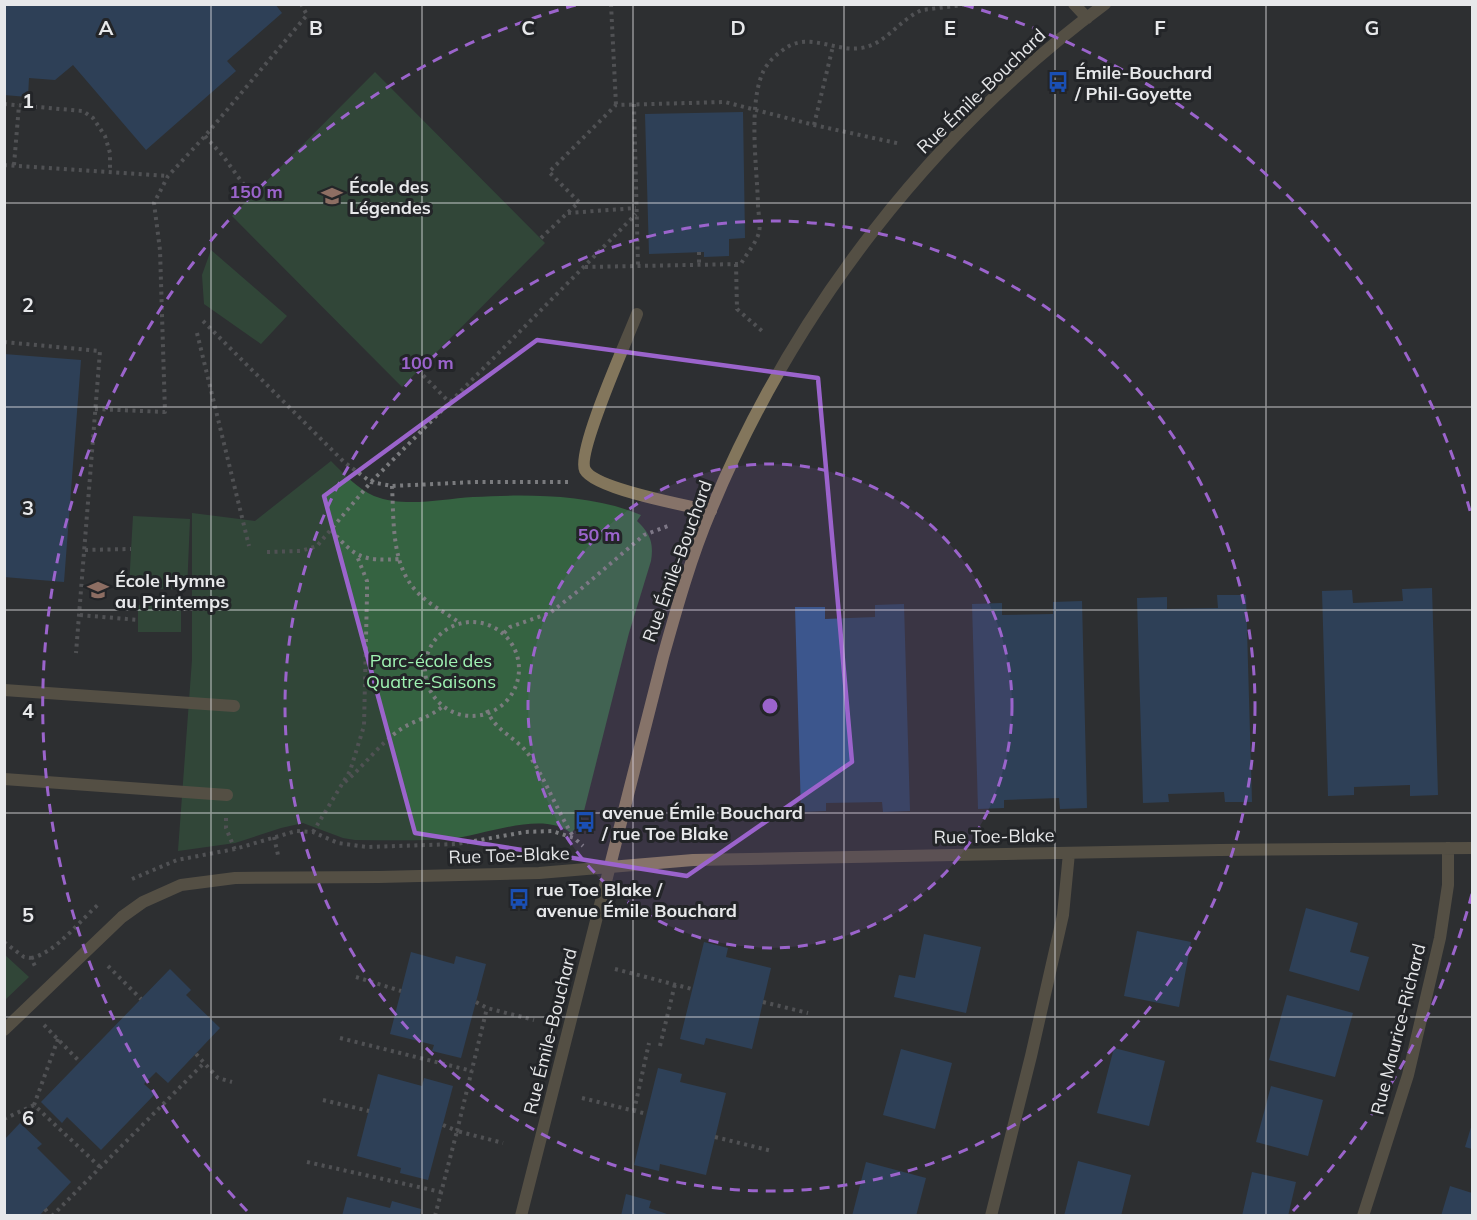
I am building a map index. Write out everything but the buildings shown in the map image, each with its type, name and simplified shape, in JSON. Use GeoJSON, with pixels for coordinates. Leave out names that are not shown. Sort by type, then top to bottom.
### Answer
{"type":"FeatureCollection","features":[{"type":"Feature","properties":{"kind":"street"},"geometry":{"type":"LineString","coordinates":[[1074,4],[1088,18]]}},
{"type":"Feature","properties":{"kind":"street","name":"Rue Émile-Bouchard"},"geometry":{"type":"LineString","coordinates":[[521,1215],[595,930],[657,675],[683,589],[711,511],[751,425],[779,371],[856,254],[931,162],[959,131],[1020,74],[1105,4]]}},
{"type":"Feature","properties":{"kind":"street"},"geometry":{"type":"LineString","coordinates":[[637,314],[589,436],[583,463],[585,470],[596,480],[651,498],[711,511]]}},
{"type":"Feature","properties":{"kind":"street"},"geometry":{"type":"LineString","coordinates":[[4,690],[234,706]]}},
{"type":"Feature","properties":{"kind":"street"},"geometry":{"type":"LineString","coordinates":[[4,779],[227,795]]}},
{"type":"Feature","properties":{"kind":"street","name":"Rue Toe-Blake"},"geometry":{"type":"LineString","coordinates":[[4,1030],[122,917],[143,902],[181,885],[235,878],[539,873],[684,861],[1313,848],[1473,848]]}},
{"type":"Feature","properties":{"kind":"street","name":"Rue Maurice-Richard"},"geometry":{"type":"LineString","coordinates":[[1363,1215],[1408,1075],[1436,957],[1448,885],[1448,849]]}},
{"type":"Feature","properties":{"kind":"street","name":"Rue Toe-Blake"},"geometry":{"type":"LineString","coordinates":[[991,1215],[1063,915],[1069,853]]}},
{"type":"Feature","properties":{"kind":"path"},"geometry":{"type":"LineString","coordinates":[[95,409],[165,412],[160,250],[154,202],[168,176],[205,136],[307,15],[300,4]]}},
{"type":"Feature","properties":{"kind":"path"},"geometry":{"type":"LineString","coordinates":[[611,4],[616,105]]}},
{"type":"Feature","properties":{"kind":"path"},"geometry":{"type":"LineString","coordinates":[[585,267],[741,264],[759,232],[755,110],[762,73],[776,56],[790,45],[804,42],[847,49],[868,47],[916,12],[971,4]]}},
{"type":"Feature","properties":{"kind":"path"},"geometry":{"type":"LineString","coordinates":[[814,125],[832,46]]}},
{"type":"Feature","properties":{"kind":"path"},"geometry":{"type":"LineString","coordinates":[[541,238],[579,202],[549,172],[616,105],[725,102],[901,144]]}},
{"type":"Feature","properties":{"kind":"path"},"geometry":{"type":"LineString","coordinates":[[4,104],[82,111],[93,118],[105,136],[110,153],[110,172]]}},
{"type":"Feature","properties":{"kind":"path"},"geometry":{"type":"LineString","coordinates":[[634,104],[638,266]]}},
{"type":"Feature","properties":{"kind":"path"},"geometry":{"type":"LineString","coordinates":[[14,165],[19,105]]}},
{"type":"Feature","properties":{"kind":"path"},"geometry":{"type":"LineString","coordinates":[[205,136],[223,156],[252,196]]}},
{"type":"Feature","properties":{"kind":"path"},"geometry":{"type":"LineString","coordinates":[[4,165],[168,176]]}},
{"type":"Feature","properties":{"kind":"path"},"geometry":{"type":"LineString","coordinates":[[567,213],[636,208]]}},
{"type":"Feature","properties":{"kind":"path"},"geometry":{"type":"LineString","coordinates":[[267,552],[310,549],[317,546],[371,482],[636,214]]}},
{"type":"Feature","properties":{"kind":"path"},"geometry":{"type":"LineString","coordinates":[[699,252],[699,265]]}},
{"type":"Feature","properties":{"kind":"path"},"geometry":{"type":"LineString","coordinates":[[736,264],[737,309],[762,331]]}},
{"type":"Feature","properties":{"kind":"path"},"geometry":{"type":"LineString","coordinates":[[203,321],[344,462],[371,482],[392,486],[596,480]]}},
{"type":"Feature","properties":{"kind":"path"},"geometry":{"type":"LineString","coordinates":[[197,333],[249,546]]}},
{"type":"Feature","properties":{"kind":"path"},"geometry":{"type":"LineString","coordinates":[[4,342],[100,351],[76,653]]}},
{"type":"Feature","properties":{"kind":"path"},"geometry":{"type":"LineString","coordinates":[[418,370],[450,403]]}},
{"type":"Feature","properties":{"kind":"path"},"geometry":{"type":"LineString","coordinates":[[392,486],[395,537],[405,575],[416,592],[460,623]]}},
{"type":"Feature","properties":{"kind":"path"},"geometry":{"type":"LineString","coordinates":[[331,530],[348,550],[357,556],[366,559],[400,560]]}},
{"type":"Feature","properties":{"kind":"path"},"geometry":{"type":"LineString","coordinates":[[504,633],[510,627],[550,613],[644,535],[652,532]]}},
{"type":"Feature","properties":{"kind":"path"},"geometry":{"type":"LineString","coordinates":[[85,550],[131,549]]}},
{"type":"Feature","properties":{"kind":"path"},"geometry":{"type":"LineString","coordinates":[[313,832],[323,812],[342,785],[358,751],[364,726],[367,588],[357,556]]}},
{"type":"Feature","properties":{"kind":"path"},"geometry":{"type":"LineString","coordinates":[[80,615],[138,620]]}},
{"type":"Feature","properties":{"kind":"path"},"geometry":{"type":"LineString","coordinates":[[476,622],[504,633],[519,660],[519,676],[515,690],[506,703],[478,716],[463,716],[448,710],[436,700],[428,686],[425,671],[427,655],[435,641],[446,630],[460,623],[476,622]]}},
{"type":"Feature","properties":{"kind":"path"},"geometry":{"type":"LineString","coordinates":[[342,785],[390,738],[403,728],[434,714],[443,706]]}},
{"type":"Feature","properties":{"kind":"path"},"geometry":{"type":"LineString","coordinates":[[488,712],[495,725],[513,737],[531,758],[574,838]]}},
{"type":"Feature","properties":{"kind":"path"},"geometry":{"type":"LineString","coordinates":[[227,795],[226,828],[235,849]]}},
{"type":"Feature","properties":{"kind":"path"},"geometry":{"type":"LineString","coordinates":[[274,837],[278,857]]}},
{"type":"Feature","properties":{"kind":"path"},"geometry":{"type":"LineString","coordinates":[[4,942],[24,957],[31,958],[36,968]]}},
{"type":"Feature","properties":{"kind":"path"},"geometry":{"type":"LineString","coordinates":[[108,966],[141,999]]}},
{"type":"Feature","properties":{"kind":"path"},"geometry":{"type":"LineString","coordinates":[[615,969],[692,989]]}},
{"type":"Feature","properties":{"kind":"path"},"geometry":{"type":"LineString","coordinates":[[356,977],[401,991]]}},
{"type":"Feature","properties":{"kind":"path"},"geometry":{"type":"LineString","coordinates":[[660,1046],[675,984]]}},
{"type":"Feature","properties":{"kind":"path"},"geometry":{"type":"LineString","coordinates":[[476,1002],[487,1008],[534,1020]]}},
{"type":"Feature","properties":{"kind":"path"},"geometry":{"type":"LineString","coordinates":[[763,1002],[808,1013]]}},
{"type":"Feature","properties":{"kind":"path"},"geometry":{"type":"LineString","coordinates":[[435,1215],[487,1008]]}},
{"type":"Feature","properties":{"kind":"path"},"geometry":{"type":"LineString","coordinates":[[44,1025],[80,1062]]}},
{"type":"Feature","properties":{"kind":"path"},"geometry":{"type":"LineString","coordinates":[[340,1038],[472,1071]]}},
{"type":"Feature","properties":{"kind":"path"},"geometry":{"type":"LineString","coordinates":[[4,1119],[34,1105],[58,1039]]}},
{"type":"Feature","properties":{"kind":"path"},"geometry":{"type":"LineString","coordinates":[[634,1111],[649,1043]]}},
{"type":"Feature","properties":{"kind":"path"},"geometry":{"type":"LineString","coordinates":[[196,1054],[218,1078],[232,1082]]}},
{"type":"Feature","properties":{"kind":"path"},"geometry":{"type":"LineString","coordinates":[[45,1209],[51,1215],[204,1062]]}},
{"type":"Feature","properties":{"kind":"path"},"geometry":{"type":"LineString","coordinates":[[582,1098],[647,1114]]}},
{"type":"Feature","properties":{"kind":"path"},"geometry":{"type":"LineString","coordinates":[[323,1100],[369,1111]]}},
{"type":"Feature","properties":{"kind":"path"},"geometry":{"type":"LineString","coordinates":[[34,1105],[100,1167]]}},
{"type":"Feature","properties":{"kind":"path"},"geometry":{"type":"LineString","coordinates":[[443,1125],[503,1143]]}},
{"type":"Feature","properties":{"kind":"path"},"geometry":{"type":"LineString","coordinates":[[715,1137],[772,1151]]}},
{"type":"Feature","properties":{"kind":"path"},"geometry":{"type":"LineString","coordinates":[[307,1162],[441,1192]]}},
{"type":"Feature","properties":{"kind":"highlighted area"},"geometry":{"type":"Polygon","coordinates":[[[537,340],[818,378],[852,762],[687,876],[415,833],[324,496],[537,340]]]}},
{"type":"Feature","properties":{"kind":"green space"},"geometry":{"type":"Polygon","coordinates":[[[375,72],[545,243],[402,387],[232,216],[375,72]]]}},
{"type":"Feature","properties":{"kind":"green space"},"geometry":{"type":"Polygon","coordinates":[[[211,250],[287,316],[261,344],[204,304],[202,275],[211,250]]]}},
{"type":"Feature","properties":{"kind":"green space","name":"Parc-école des Quatre-Saisons"},"geometry":{"type":"Polygon","coordinates":[[[331,461],[362,489],[386,500],[411,502],[494,496],[558,497],[601,503],[641,515],[637,521],[650,539],[651,561],[629,633],[583,815],[579,825],[571,833],[559,827],[529,824],[449,839],[355,840],[343,838],[303,823],[235,843],[178,851],[192,660],[192,513],[255,521],[331,461]]]}},
{"type":"Feature","properties":{"kind":"green space"},"geometry":{"type":"Polygon","coordinates":[[[133,516],[190,519],[187,590],[129,587],[133,516]]]}},
{"type":"Feature","properties":{"kind":"green space"},"geometry":{"type":"Polygon","coordinates":[[[138,605],[181,605],[181,632],[138,632],[138,605]]]}},
{"type":"Feature","properties":{"kind":"green space"},"geometry":{"type":"Polygon","coordinates":[[[5,955],[29,977],[5,1000],[5,955]]]}},
{"type":"Feature","properties":{"kind":"place","name":"Émile-Bouchard / Phil-Goyette"},"geometry":{"type":"Point","coordinates":[1058,82]}},
{"type":"Feature","properties":{"kind":"place","name":"École des Légendes"},"geometry":{"type":"Point","coordinates":[332,196]}},
{"type":"Feature","properties":{"kind":"place","name":"École Hymne au Printemps"},"geometry":{"type":"Point","coordinates":[98,590]}},
{"type":"Feature","properties":{"kind":"place","name":"avenue Émile Bouchard / rue Toe Blake"},"geometry":{"type":"Point","coordinates":[585,822]}},
{"type":"Feature","properties":{"kind":"place","name":"rue Toe Blake / avenue Émile Bouchard"},"geometry":{"type":"Point","coordinates":[519,899]}}]}
